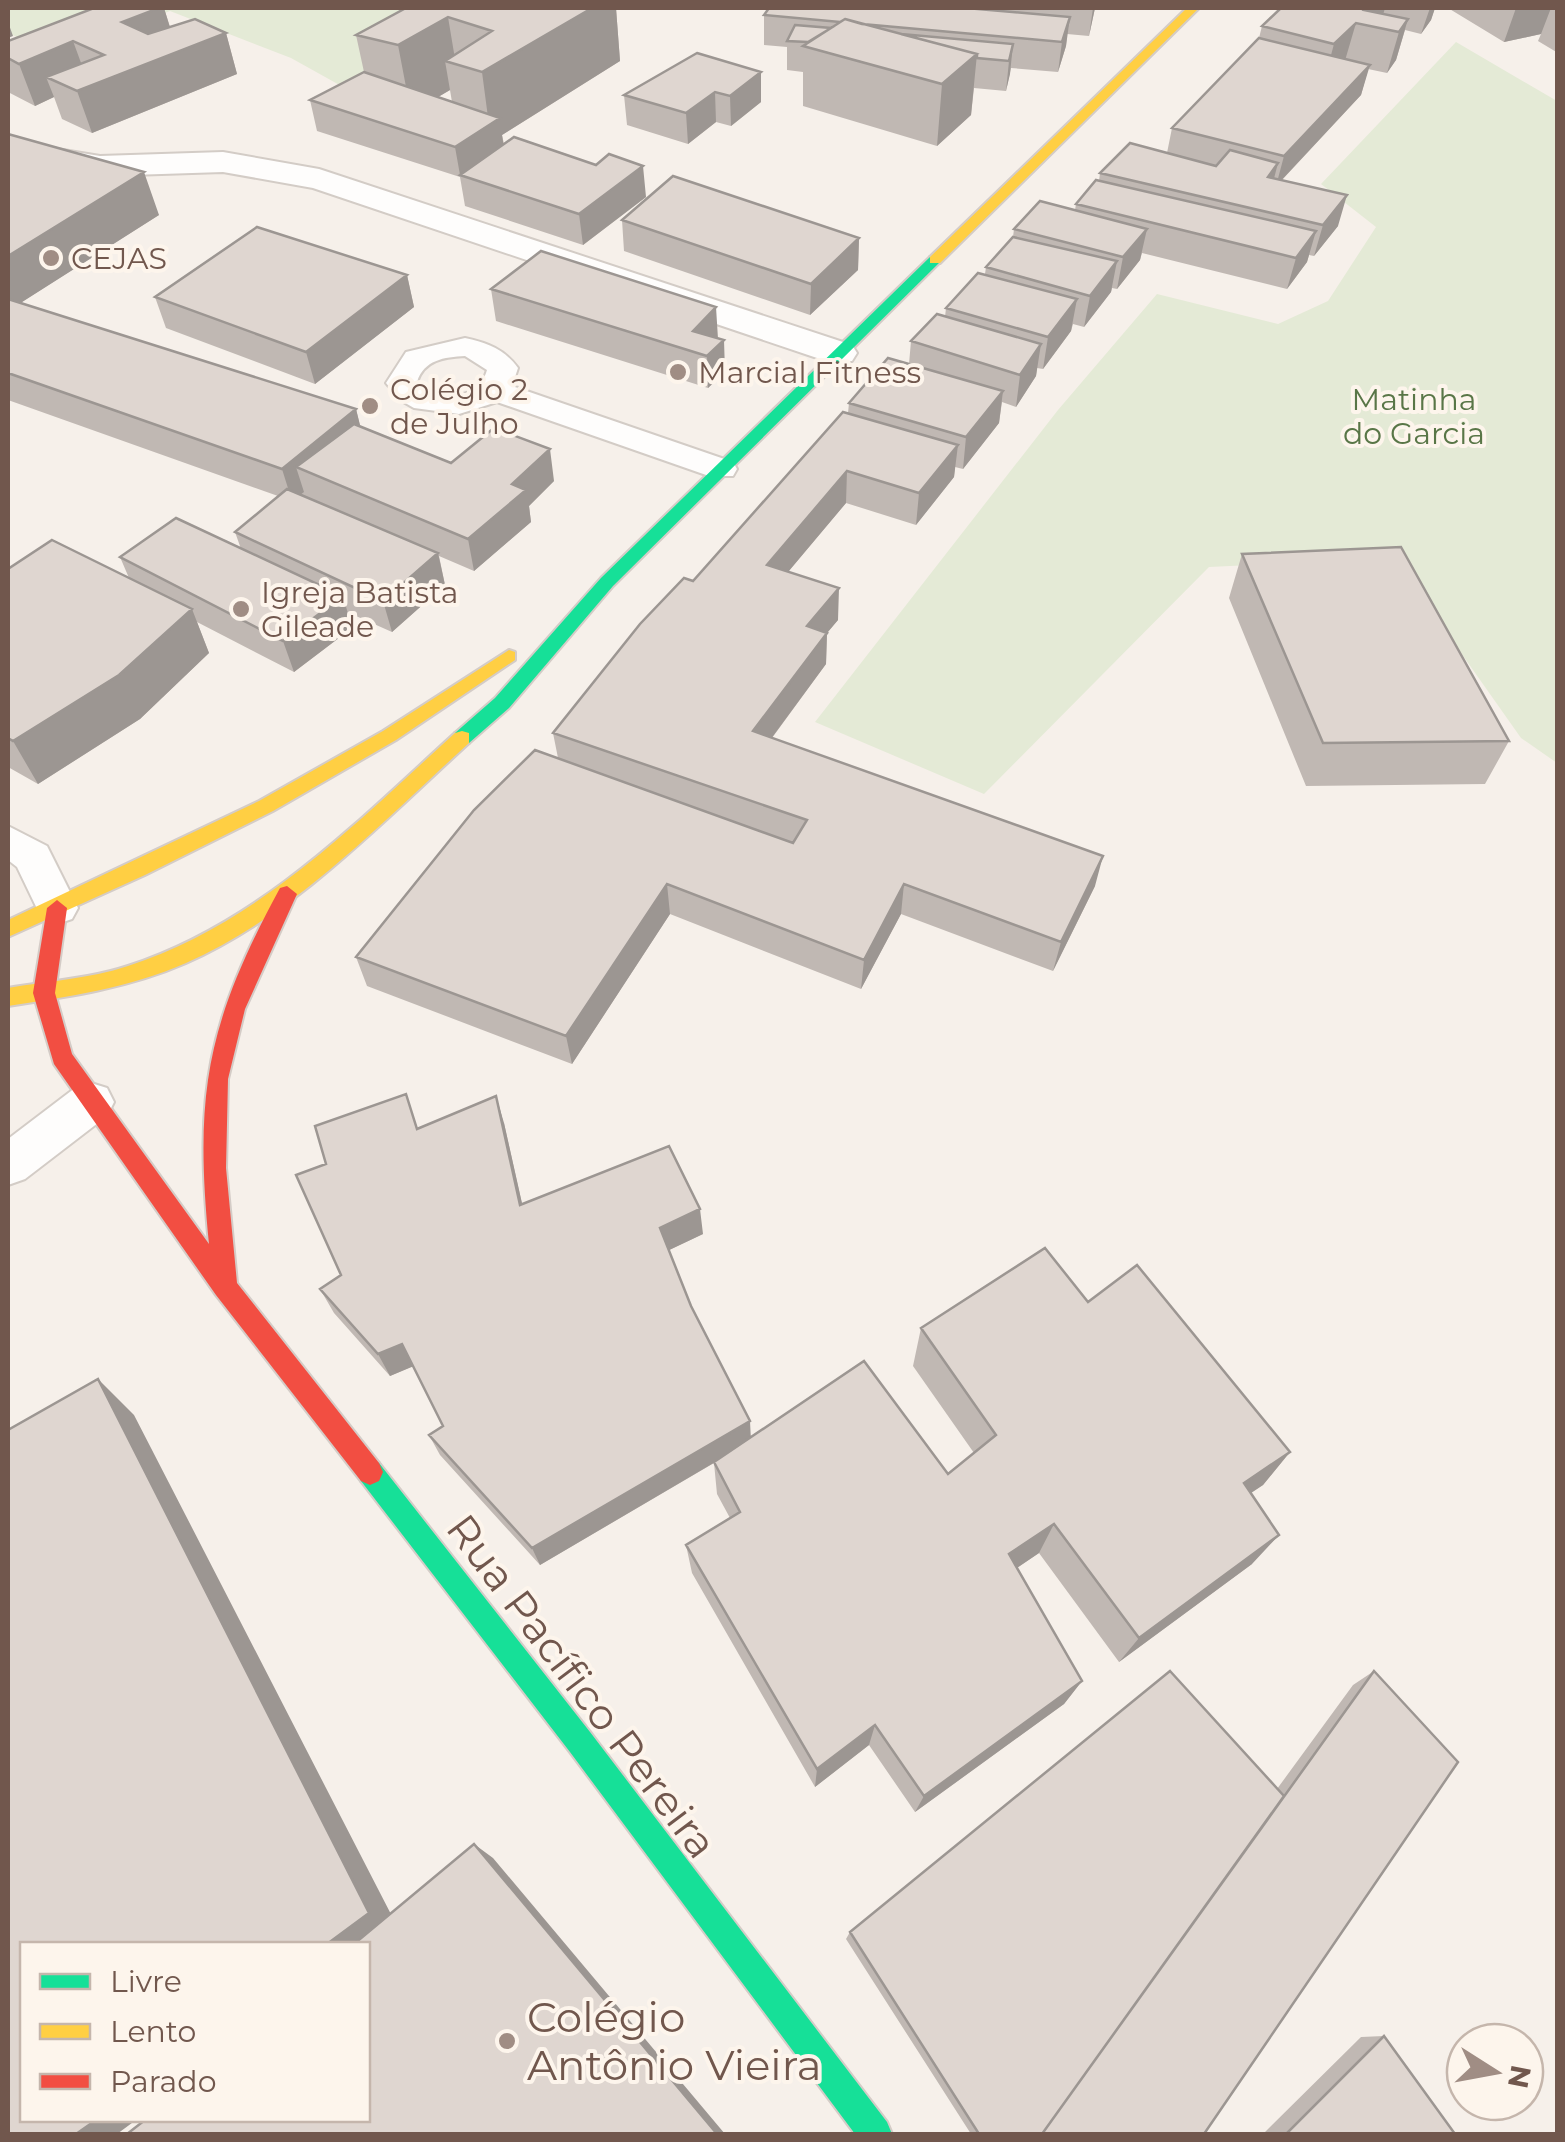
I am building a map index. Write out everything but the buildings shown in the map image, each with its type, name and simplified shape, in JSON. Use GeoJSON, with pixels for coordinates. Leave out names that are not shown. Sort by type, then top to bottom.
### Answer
{"type":"FeatureCollection","features":[{"type":"Feature","properties":{"kind":"main road"},"geometry":{"type":"LineString","coordinates":[[8,997],[129,975],[216,939],[288,892],[502,703],[607,582],[1193,8]]}},
{"type":"Feature","properties":{"kind":"main road"},"geometry":{"type":"LineString","coordinates":[[8,930],[177,854],[370,749],[470,686],[607,582]]}},
{"type":"Feature","properties":{"kind":"main road"},"geometry":{"type":"LineString","coordinates":[[225,1287],[214,1144],[222,1050],[251,968],[288,892]]}},
{"type":"Feature","properties":{"kind":"main road","name":"Rua Pacífico Pereira"},"geometry":{"type":"LineString","coordinates":[[56,908],[44,993],[62,1057],[91,1102],[225,1287],[580,1742],[875,2134]]}},
{"type":"Feature","properties":{"kind":"street"},"geometry":{"type":"LineString","coordinates":[[8,151],[100,166],[223,162],[319,179],[839,353]]}},
{"type":"Feature","properties":{"kind":"lane"},"geometry":{"type":"LineString","coordinates":[[493,390],[721,468]]}},
{"type":"Feature","properties":{"kind":"lane"},"geometry":{"type":"LineString","coordinates":[[8,841],[33,857],[56,908]]}},
{"type":"Feature","properties":{"kind":"lane"},"geometry":{"type":"LineString","coordinates":[[8,1165],[91,1102]]}},
{"type":"Feature","properties":{"kind":"green space"},"geometry":{"type":"Polygon","coordinates":[[[8,8],[454,8],[370,102],[291,58],[170,11],[54,54],[8,33],[8,8]]]}},
{"type":"Feature","properties":{"kind":"green space","name":"Matinha do Garcia"},"geometry":{"type":"Polygon","coordinates":[[[1456,42],[1557,101],[1557,763],[1521,738],[1394,558],[1209,567],[984,794],[815,722],[1058,410],[1157,294],[1278,324],[1328,301],[1376,227],[1321,184],[1456,42]]]}},
{"type":"Feature","properties":{"kind":"traffic: fast"},"geometry":{"type":"LineString","coordinates":[[462,738],[502,703],[607,582],[935,260]]}},
{"type":"Feature","properties":{"kind":"traffic: fast"},"geometry":{"type":"LineString","coordinates":[[370,1472],[580,1742],[875,2134]]}},
{"type":"Feature","properties":{"kind":"traffic: slow"},"geometry":{"type":"LineString","coordinates":[[935,260],[1193,8]]}},
{"type":"Feature","properties":{"kind":"traffic: slow"},"geometry":{"type":"LineString","coordinates":[[8,929],[266,806],[390,735],[509,656]]}},
{"type":"Feature","properties":{"kind":"traffic: slow"},"geometry":{"type":"LineString","coordinates":[[8,997],[128,975],[177,958],[223,934],[307,876],[462,738]]}},
{"type":"Feature","properties":{"kind":"traffic: jam"},"geometry":{"type":"LineString","coordinates":[[225,1287],[214,1168],[217,1079],[234,1009],[287,894]]}},
{"type":"Feature","properties":{"kind":"traffic: jam"},"geometry":{"type":"LineString","coordinates":[[57,908],[44,993],[62,1057],[225,1287],[370,1472]]}},
{"type":"Feature","properties":{"kind":"place","name":"CEJAS"},"geometry":{"type":"Point","coordinates":[51,258]}},
{"type":"Feature","properties":{"kind":"place","name":"Marcial Fitness"},"geometry":{"type":"Point","coordinates":[678,372]}},
{"type":"Feature","properties":{"kind":"place","name":"Colégio 2 de Julho"},"geometry":{"type":"Point","coordinates":[370,406]}},
{"type":"Feature","properties":{"kind":"place","name":"Igreja Batista Gileade"},"geometry":{"type":"Point","coordinates":[241,609]}},
{"type":"Feature","properties":{"kind":"place","name":"Colégio Antônio Vieira"},"geometry":{"type":"Point","coordinates":[507,2041]}}]}
